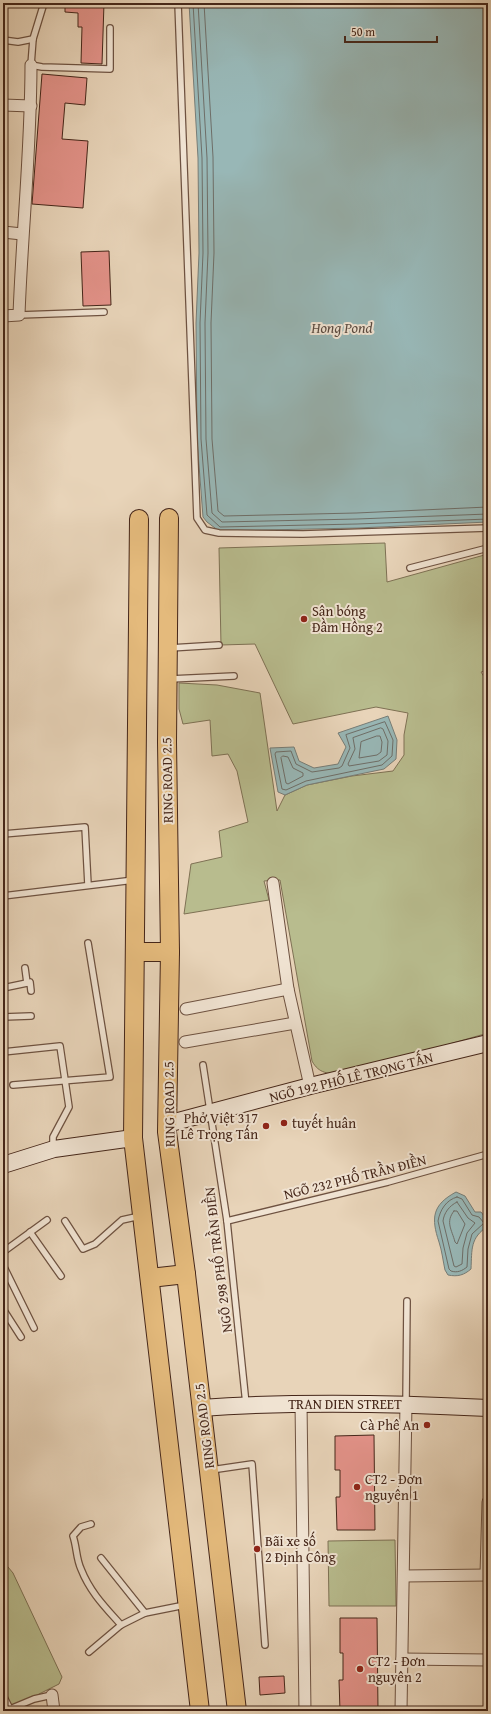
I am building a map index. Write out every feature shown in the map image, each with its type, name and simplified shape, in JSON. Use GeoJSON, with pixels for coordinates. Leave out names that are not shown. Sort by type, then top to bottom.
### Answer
{"type":"FeatureCollection","features":[{"type":"Feature","properties":{"kind":"main road"},"geometry":{"type":"LineString","coordinates":[[139,518],[134,1138],[188,1605],[196,1709]]}},
{"type":"Feature","properties":{"kind":"main road","name":"RING ROAD 2.5"},"geometry":{"type":"LineString","coordinates":[[169,518],[167,679],[170,952],[167,1132],[186,1274],[237,1711]]}},
{"type":"Feature","properties":{"kind":"main road"},"geometry":{"type":"LineString","coordinates":[[138,598],[167,596]]}},
{"type":"Feature","properties":{"kind":"main road"},"geometry":{"type":"LineString","coordinates":[[136,952],[170,952]]}},
{"type":"Feature","properties":{"kind":"main road"},"geometry":{"type":"LineString","coordinates":[[150,1278],[186,1274]]}},
{"type":"Feature","properties":{"kind":"street"},"geometry":{"type":"LineString","coordinates":[[3,316],[19,315],[22,234],[31,106],[31,65]]}},
{"type":"Feature","properties":{"kind":"street"},"geometry":{"type":"LineString","coordinates":[[3,105],[31,106]]}},
{"type":"Feature","properties":{"kind":"street"},"geometry":{"type":"LineString","coordinates":[[3,232],[22,234]]}},
{"type":"Feature","properties":{"kind":"street"},"geometry":{"type":"LineString","coordinates":[[273,883],[288,990],[310,1086]]}},
{"type":"Feature","properties":{"kind":"street"},"geometry":{"type":"LineString","coordinates":[[186,1008],[288,990]]}},
{"type":"Feature","properties":{"kind":"street"},"geometry":{"type":"LineString","coordinates":[[185,1042],[295,1023]]}},
{"type":"Feature","properties":{"kind":"street","name":"NGÕ 192 PHỐ LÊ TRỌNG TẤN"},"geometry":{"type":"LineString","coordinates":[[167,1124],[310,1086],[488,1043]]}},
{"type":"Feature","properties":{"kind":"street"},"geometry":{"type":"LineString","coordinates":[[3,1165],[54,1148],[134,1138]]}},
{"type":"Feature","properties":{"kind":"street"},"geometry":{"type":"LineString","coordinates":[[300,1403],[305,1711]]}},
{"type":"Feature","properties":{"kind":"street","name":"TRAN DIEN STREET"},"geometry":{"type":"LineString","coordinates":[[201,1408],[300,1403],[406,1403],[488,1408]]}},
{"type":"Feature","properties":{"kind":"street"},"geometry":{"type":"LineString","coordinates":[[401,1711],[406,1403]]}},
{"type":"Feature","properties":{"kind":"street"},"geometry":{"type":"LineString","coordinates":[[404,1576],[487,1575],[488,1502]]}},
{"type":"Feature","properties":{"kind":"street"},"geometry":{"type":"LineString","coordinates":[[402,1659],[488,1660]]}},
{"type":"Feature","properties":{"kind":"street"},"geometry":{"type":"LineString","coordinates":[[52,1695],[54,1711]]}},
{"type":"Feature","properties":{"kind":"lane"},"geometry":{"type":"LineString","coordinates":[[44,3],[33,39],[31,65],[42,67],[110,69],[110,28]]}},
{"type":"Feature","properties":{"kind":"lane"},"geometry":{"type":"LineString","coordinates":[[178,3],[197,518],[205,530],[219,533],[303,534],[488,528]]}},
{"type":"Feature","properties":{"kind":"lane"},"geometry":{"type":"LineString","coordinates":[[3,40],[18,42],[33,39]]}},
{"type":"Feature","properties":{"kind":"lane"},"geometry":{"type":"LineString","coordinates":[[19,315],[104,312]]}},
{"type":"Feature","properties":{"kind":"lane"},"geometry":{"type":"LineString","coordinates":[[410,568],[488,548]]}},
{"type":"Feature","properties":{"kind":"lane"},"geometry":{"type":"LineString","coordinates":[[167,648],[219,645]]}},
{"type":"Feature","properties":{"kind":"lane"},"geometry":{"type":"LineString","coordinates":[[167,679],[234,676]]}},
{"type":"Feature","properties":{"kind":"lane"},"geometry":{"type":"LineString","coordinates":[[3,834],[85,827],[88,886]]}},
{"type":"Feature","properties":{"kind":"lane"},"geometry":{"type":"LineString","coordinates":[[3,896],[136,879]]}},
{"type":"Feature","properties":{"kind":"lane"},"geometry":{"type":"LineString","coordinates":[[13,1085],[110,1077],[88,943]]}},
{"type":"Feature","properties":{"kind":"lane"},"geometry":{"type":"LineString","coordinates":[[25,968],[27,982],[30,982],[32,991]]}},
{"type":"Feature","properties":{"kind":"lane"},"geometry":{"type":"LineString","coordinates":[[3,988],[27,982]]}},
{"type":"Feature","properties":{"kind":"lane"},"geometry":{"type":"LineString","coordinates":[[3,1017],[32,1016]]}},
{"type":"Feature","properties":{"kind":"lane"},"geometry":{"type":"LineString","coordinates":[[3,1052],[60,1046],[69,1107],[53,1137],[54,1148]]}},
{"type":"Feature","properties":{"kind":"lane","name":"NGÕ 298 PHỐ TRẦN ĐIỀN"},"geometry":{"type":"LineString","coordinates":[[203,1065],[227,1221],[246,1405]]}},
{"type":"Feature","properties":{"kind":"lane","name":"NGÕ 232 PHỐ TRẦN ĐIỀN"},"geometry":{"type":"LineString","coordinates":[[227,1221],[388,1182],[488,1154]]}},
{"type":"Feature","properties":{"kind":"lane"},"geometry":{"type":"LineString","coordinates":[[65,1221],[83,1249],[95,1244],[122,1220],[142,1216]]}},
{"type":"Feature","properties":{"kind":"lane"},"geometry":{"type":"LineString","coordinates":[[3,1252],[47,1220]]}},
{"type":"Feature","properties":{"kind":"lane"},"geometry":{"type":"LineString","coordinates":[[30,1232],[61,1276]]}},
{"type":"Feature","properties":{"kind":"lane"},"geometry":{"type":"LineString","coordinates":[[3,1265],[34,1328]]}},
{"type":"Feature","properties":{"kind":"lane"},"geometry":{"type":"LineString","coordinates":[[406,1403],[407,1301]]}},
{"type":"Feature","properties":{"kind":"lane"},"geometry":{"type":"LineString","coordinates":[[3,1309],[21,1337]]}},
{"type":"Feature","properties":{"kind":"lane"},"geometry":{"type":"LineString","coordinates":[[209,1470],[252,1464],[265,1645]]}},
{"type":"Feature","properties":{"kind":"lane"},"geometry":{"type":"LineString","coordinates":[[91,1524],[81,1527],[73,1536],[77,1547],[76,1556],[92,1592],[121,1625]]}},
{"type":"Feature","properties":{"kind":"lane"},"geometry":{"type":"LineString","coordinates":[[101,1558],[145,1613]]}},
{"type":"Feature","properties":{"kind":"lane"},"geometry":{"type":"LineString","coordinates":[[89,1652],[121,1625],[145,1613],[188,1605]]}},
{"type":"Feature","properties":{"kind":"lane"},"geometry":{"type":"LineString","coordinates":[[3,1695],[10,1709],[34,1699],[52,1695]]}},
{"type":"Feature","properties":{"kind":"green space"},"geometry":{"type":"Polygon","coordinates":[[[385,543],[387,582],[488,554],[488,670],[481,672],[488,683],[488,1033],[341,1075],[321,1071],[312,1061],[280,880],[264,881],[269,900],[184,914],[191,864],[222,857],[219,831],[248,822],[237,771],[228,754],[212,756],[210,720],[183,724],[179,709],[179,683],[217,685],[260,693],[277,811],[285,795],[307,785],[352,776],[393,771],[404,755],[404,735],[408,713],[376,707],[293,724],[255,644],[221,645],[219,548],[385,543]]]}},
{"type":"Feature","properties":{"kind":"green space"},"geometry":{"type":"Polygon","coordinates":[[[395,1540],[396,1606],[329,1606],[328,1541],[395,1540]]]}},
{"type":"Feature","properties":{"kind":"green space"},"geometry":{"type":"Polygon","coordinates":[[[3,1561],[13,1573],[62,1677],[59,1684],[39,1694],[40,1699],[13,1711],[7,1711],[3,1704],[3,1561]]]}},
{"type":"Feature","properties":{"kind":"water","name":"Hong Pond"},"geometry":{"type":"Polygon","coordinates":[[[189,3],[488,3],[488,522],[357,528],[219,531],[203,517],[197,439],[196,323],[199,253],[198,158],[189,3]]]}},
{"type":"Feature","properties":{"kind":"water"},"geometry":{"type":"Polygon","coordinates":[[[388,716],[397,740],[396,759],[384,769],[307,785],[285,795],[278,792],[270,748],[294,747],[299,761],[314,768],[338,764],[346,747],[338,733],[388,716]]]}},
{"type":"Feature","properties":{"kind":"water"},"geometry":{"type":"Polygon","coordinates":[[[456,1192],[465,1196],[475,1212],[481,1212],[488,1221],[488,1226],[482,1230],[473,1244],[471,1269],[458,1276],[448,1275],[445,1270],[435,1226],[438,1207],[448,1197],[456,1192]]]}},
{"type":"Feature","properties":{"kind":"building"},"geometry":{"type":"Polygon","coordinates":[[[65,3],[104,3],[102,64],[81,63],[82,27],[78,27],[78,13],[65,12],[65,3]]]}},
{"type":"Feature","properties":{"kind":"building"},"geometry":{"type":"Polygon","coordinates":[[[42,74],[87,78],[85,105],[65,103],[62,139],[88,141],[83,208],[32,204],[42,74]]]}},
{"type":"Feature","properties":{"kind":"building"},"geometry":{"type":"Polygon","coordinates":[[[109,251],[111,305],[83,306],[81,252],[109,251]]]}},
{"type":"Feature","properties":{"kind":"building","name":"CT2 - Đơn nguyên 1"},"geometry":{"type":"Polygon","coordinates":[[[374,1435],[375,1530],[337,1530],[336,1497],[340,1497],[340,1470],[335,1470],[335,1436],[374,1435]]]}},
{"type":"Feature","properties":{"kind":"building","name":"CT2 - Đơn nguyên 2"},"geometry":{"type":"Polygon","coordinates":[[[340,1618],[377,1618],[378,1711],[340,1711],[339,1680],[343,1680],[343,1653],[340,1653],[340,1618]]]}},
{"type":"Feature","properties":{"kind":"building"},"geometry":{"type":"Polygon","coordinates":[[[284,1676],[285,1693],[260,1695],[259,1677],[284,1676]]]}},
{"type":"Feature","properties":{"kind":"place","name":"Sân bóng Đầm Hồng 2"},"geometry":{"type":"Point","coordinates":[304,619]}},
{"type":"Feature","properties":{"kind":"place","name":"tuyết huân"},"geometry":{"type":"Point","coordinates":[284,1123]}},
{"type":"Feature","properties":{"kind":"place","name":"Phở Việt 317 Lê Trọng Tấn"},"geometry":{"type":"Point","coordinates":[266,1126]}},
{"type":"Feature","properties":{"kind":"place","name":"Cà Phê An"},"geometry":{"type":"Point","coordinates":[427,1425]}},
{"type":"Feature","properties":{"kind":"place","name":"CT2 - Đơn nguyên 1"},"geometry":{"type":"Point","coordinates":[357,1487]}},
{"type":"Feature","properties":{"kind":"place","name":"Bãi xe số 2 Định Công"},"geometry":{"type":"Point","coordinates":[257,1549]}},
{"type":"Feature","properties":{"kind":"place","name":"CT2 - Đơn nguyên 2"},"geometry":{"type":"Point","coordinates":[360,1669]}}]}
